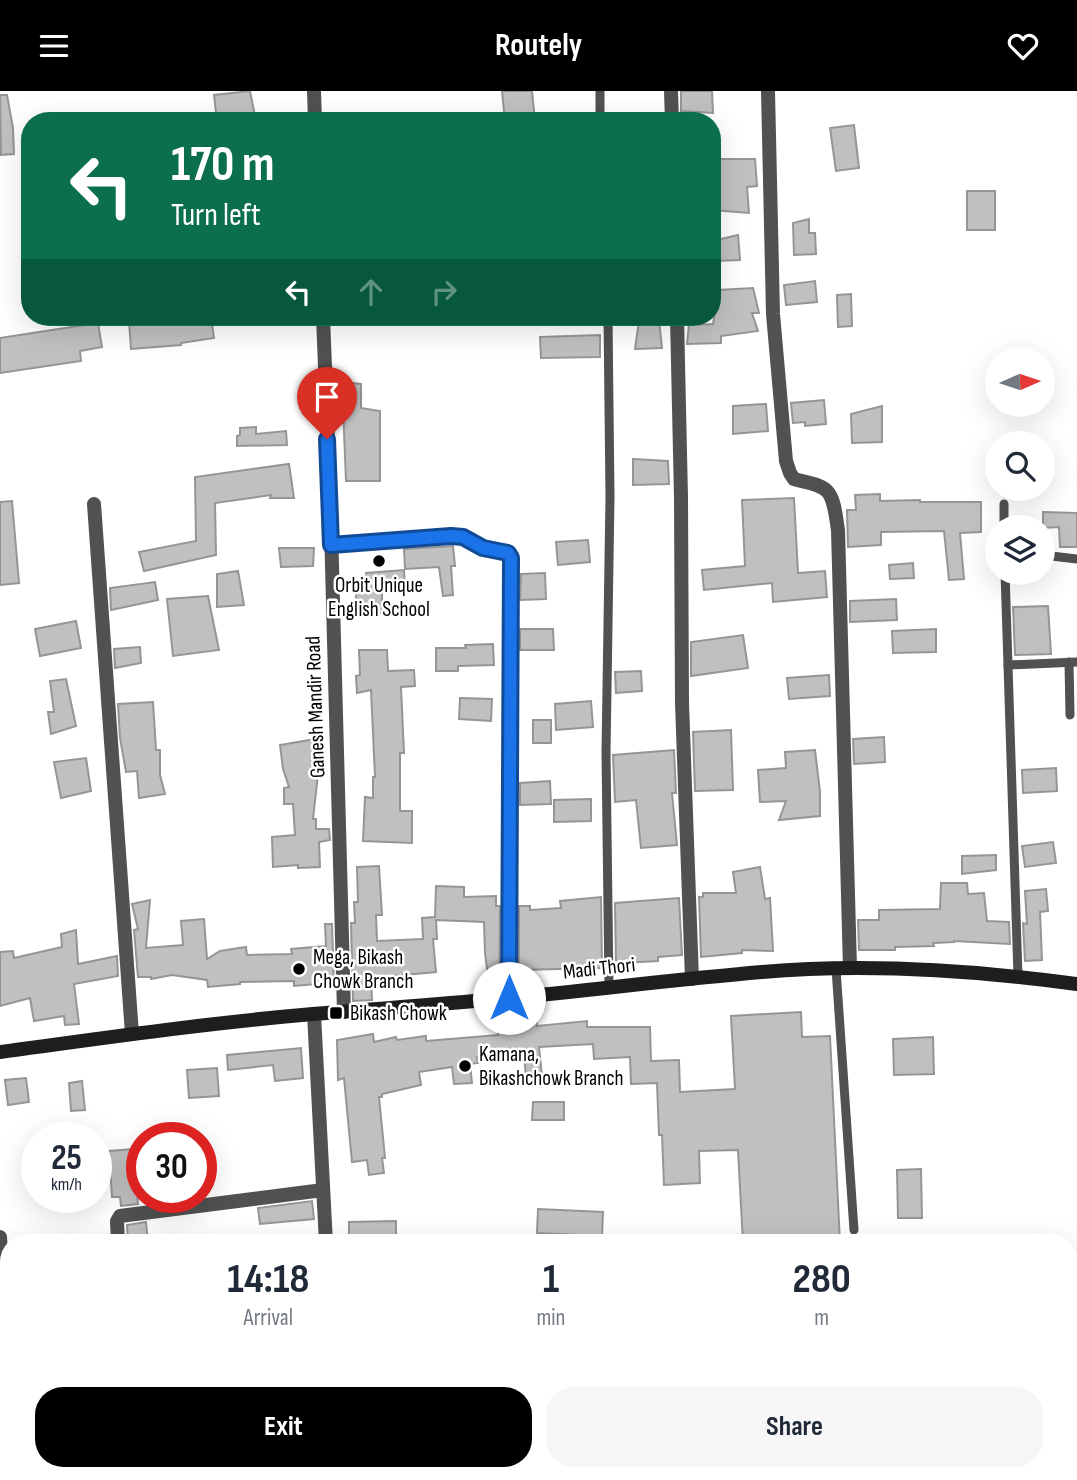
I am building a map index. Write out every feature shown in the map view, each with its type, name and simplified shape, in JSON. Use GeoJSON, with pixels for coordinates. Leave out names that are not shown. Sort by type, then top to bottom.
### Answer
{"type":"FeatureCollection","features":[{"type":"Feature","properties":{"kind":"main road","name":"Madi Thori"},"geometry":{"type":"LineString","coordinates":[[0,1052],[314,1014],[509,998],[763,972],[843,968],[925,969],[1018,976],[1077,984]]}},
{"type":"Feature","properties":{"kind":"street"},"geometry":{"type":"LineString","coordinates":[[314,91],[315,112]]}},
{"type":"Feature","properties":{"kind":"street"},"geometry":{"type":"LineString","coordinates":[[671,91],[672,112]]}},
{"type":"Feature","properties":{"kind":"street"},"geometry":{"type":"LineString","coordinates":[[768,91],[773,314],[786,461],[794,479],[817,485],[827,491],[838,530],[843,968]]}},
{"type":"Feature","properties":{"kind":"street","name":"Ganesh Mandir Road"},"geometry":{"type":"LineString","coordinates":[[323,326],[344,1012]]}},
{"type":"Feature","properties":{"kind":"street"},"geometry":{"type":"LineString","coordinates":[[677,326],[682,703],[692,979]]}},
{"type":"Feature","properties":{"kind":"street"},"geometry":{"type":"LineString","coordinates":[[94,504],[132,1034]]}},
{"type":"Feature","properties":{"kind":"street"},"geometry":{"type":"LineString","coordinates":[[331,545],[451,536],[463,537],[483,548],[508,553],[511,558],[509,998]]}},
{"type":"Feature","properties":{"kind":"street"},"geometry":{"type":"LineString","coordinates":[[314,1014],[325,1234]]}},
{"type":"Feature","properties":{"kind":"street"},"geometry":{"type":"LineString","coordinates":[[118,1234],[117,1221],[120,1216],[323,1190]]}},
{"type":"Feature","properties":{"kind":"lane"},"geometry":{"type":"LineString","coordinates":[[600,91],[600,112]]}},
{"type":"Feature","properties":{"kind":"lane"},"geometry":{"type":"LineString","coordinates":[[608,326],[610,497],[606,752],[609,987]]}},
{"type":"Feature","properties":{"kind":"lane"},"geometry":{"type":"LineString","coordinates":[[1004,504],[1004,515]]}},
{"type":"Feature","properties":{"kind":"lane"},"geometry":{"type":"LineString","coordinates":[[1055,556],[1077,558]]}},
{"type":"Feature","properties":{"kind":"lane"},"geometry":{"type":"LineString","coordinates":[[1005,585],[1018,976]]}},
{"type":"Feature","properties":{"kind":"lane"},"geometry":{"type":"LineString","coordinates":[[1008,665],[1073,662],[1070,715]]}},
{"type":"Feature","properties":{"kind":"lane"},"geometry":{"type":"LineString","coordinates":[[843,968],[854,1230]]}},
{"type":"Feature","properties":{"kind":"building"},"geometry":{"type":"Polygon","coordinates":[[[250,91],[254,112],[216,112],[214,95],[250,91]]]}},
{"type":"Feature","properties":{"kind":"building"},"geometry":{"type":"Polygon","coordinates":[[[502,91],[532,91],[534,112],[504,112],[502,91]]]}},
{"type":"Feature","properties":{"kind":"building"},"geometry":{"type":"Polygon","coordinates":[[[681,91],[712,91],[713,112],[681,111],[681,91]]]}},
{"type":"Feature","properties":{"kind":"building"},"geometry":{"type":"Polygon","coordinates":[[[0,95],[7,95],[14,154],[1,155],[0,95]]]}},
{"type":"Feature","properties":{"kind":"building"},"geometry":{"type":"Polygon","coordinates":[[[854,125],[859,168],[836,171],[830,128],[854,125]]]}},
{"type":"Feature","properties":{"kind":"building"},"geometry":{"type":"Polygon","coordinates":[[[721,159],[755,159],[757,186],[747,187],[749,213],[721,211],[721,159]]]}},
{"type":"Feature","properties":{"kind":"building"},"geometry":{"type":"Polygon","coordinates":[[[967,191],[995,191],[995,230],[967,230],[967,191]]]}},
{"type":"Feature","properties":{"kind":"building"},"geometry":{"type":"Polygon","coordinates":[[[809,219],[809,233],[815,233],[816,254],[794,255],[793,223],[809,219]]]}},
{"type":"Feature","properties":{"kind":"building"},"geometry":{"type":"Polygon","coordinates":[[[738,235],[740,260],[721,261],[721,239],[738,235]]]}},
{"type":"Feature","properties":{"kind":"building"},"geometry":{"type":"Polygon","coordinates":[[[815,281],[817,302],[786,305],[784,285],[815,281]]]}},
{"type":"Feature","properties":{"kind":"building"},"geometry":{"type":"Polygon","coordinates":[[[753,288],[759,313],[752,313],[758,331],[721,336],[721,343],[687,344],[689,326],[721,326],[721,290],[753,288]]]}},
{"type":"Feature","properties":{"kind":"building"},"geometry":{"type":"Polygon","coordinates":[[[851,294],[852,326],[838,327],[837,295],[851,294]]]}},
{"type":"Feature","properties":{"kind":"building"},"geometry":{"type":"Polygon","coordinates":[[[78,326],[98,326],[102,347],[80,351],[81,361],[0,373],[0,338],[78,326]]]}},
{"type":"Feature","properties":{"kind":"building"},"geometry":{"type":"Polygon","coordinates":[[[129,326],[212,326],[214,338],[181,345],[131,349],[129,326]]]}},
{"type":"Feature","properties":{"kind":"building"},"geometry":{"type":"Polygon","coordinates":[[[638,326],[660,326],[662,348],[635,349],[638,326]]]}},
{"type":"Feature","properties":{"kind":"building"},"geometry":{"type":"Polygon","coordinates":[[[600,335],[600,357],[541,358],[540,337],[600,335]]]}},
{"type":"Feature","properties":{"kind":"building"},"geometry":{"type":"Polygon","coordinates":[[[342,382],[361,384],[361,408],[380,411],[380,481],[346,481],[342,382]]]}},
{"type":"Feature","properties":{"kind":"building"},"geometry":{"type":"Polygon","coordinates":[[[824,400],[826,424],[805,426],[805,422],[793,423],[791,403],[824,400]]]}},
{"type":"Feature","properties":{"kind":"building"},"geometry":{"type":"Polygon","coordinates":[[[766,404],[768,431],[733,434],[733,406],[766,404]]]}},
{"type":"Feature","properties":{"kind":"building"},"geometry":{"type":"Polygon","coordinates":[[[882,406],[882,442],[852,443],[851,414],[882,406]]]}},
{"type":"Feature","properties":{"kind":"building"},"geometry":{"type":"Polygon","coordinates":[[[256,427],[256,434],[286,431],[287,445],[237,446],[240,428],[256,427]]]}},
{"type":"Feature","properties":{"kind":"building"},"geometry":{"type":"Polygon","coordinates":[[[633,459],[668,461],[669,484],[633,485],[633,459]]]}},
{"type":"Feature","properties":{"kind":"building"},"geometry":{"type":"Polygon","coordinates":[[[289,464],[294,498],[270,498],[271,495],[215,503],[216,555],[144,571],[139,552],[196,541],[195,477],[289,464]]]}},
{"type":"Feature","properties":{"kind":"building"},"geometry":{"type":"Polygon","coordinates":[[[880,494],[880,501],[981,502],[981,532],[960,533],[964,579],[949,580],[944,531],[881,532],[881,545],[848,547],[847,510],[856,510],[855,495],[880,494]]]}},
{"type":"Feature","properties":{"kind":"building"},"geometry":{"type":"Polygon","coordinates":[[[794,498],[798,573],[825,571],[827,597],[773,602],[772,583],[704,590],[702,570],[745,566],[742,500],[794,498]]]}},
{"type":"Feature","properties":{"kind":"building"},"geometry":{"type":"Polygon","coordinates":[[[12,501],[19,583],[0,585],[0,502],[12,501]]]}},
{"type":"Feature","properties":{"kind":"building"},"geometry":{"type":"Polygon","coordinates":[[[1043,512],[1077,513],[1077,547],[1060,547],[1055,515],[1043,515],[1043,512]]]}},
{"type":"Feature","properties":{"kind":"building"},"geometry":{"type":"Polygon","coordinates":[[[588,540],[590,562],[558,565],[556,542],[588,540]]]}},
{"type":"Feature","properties":{"kind":"building"},"geometry":{"type":"Polygon","coordinates":[[[453,546],[453,595],[443,596],[439,567],[405,569],[404,549],[453,546]]]}},
{"type":"Feature","properties":{"kind":"building"},"geometry":{"type":"Polygon","coordinates":[[[279,548],[314,548],[313,566],[281,567],[279,548]]]}},
{"type":"Feature","properties":{"kind":"building"},"geometry":{"type":"Polygon","coordinates":[[[913,563],[914,578],[890,579],[889,565],[913,563]]]}},
{"type":"Feature","properties":{"kind":"building"},"geometry":{"type":"Polygon","coordinates":[[[404,570],[405,588],[382,590],[382,613],[356,612],[356,593],[368,593],[366,573],[404,570]]]}},
{"type":"Feature","properties":{"kind":"building"},"geometry":{"type":"Polygon","coordinates":[[[238,571],[244,605],[217,607],[217,574],[238,571]]]}},
{"type":"Feature","properties":{"kind":"building"},"geometry":{"type":"Polygon","coordinates":[[[545,573],[546,599],[520,600],[521,574],[545,573]]]}},
{"type":"Feature","properties":{"kind":"building"},"geometry":{"type":"Polygon","coordinates":[[[155,582],[158,600],[111,610],[110,588],[155,582]]]}},
{"type":"Feature","properties":{"kind":"building"},"geometry":{"type":"Polygon","coordinates":[[[208,596],[219,650],[173,656],[167,599],[208,596]]]}},
{"type":"Feature","properties":{"kind":"building"},"geometry":{"type":"Polygon","coordinates":[[[896,599],[897,620],[850,622],[850,601],[896,599]]]}},
{"type":"Feature","properties":{"kind":"building"},"geometry":{"type":"Polygon","coordinates":[[[1048,606],[1051,654],[1015,655],[1013,607],[1048,606]]]}},
{"type":"Feature","properties":{"kind":"building"},"geometry":{"type":"Polygon","coordinates":[[[76,621],[81,648],[40,656],[35,629],[76,621]]]}},
{"type":"Feature","properties":{"kind":"building"},"geometry":{"type":"Polygon","coordinates":[[[520,629],[553,629],[554,650],[520,650],[520,629]]]}},
{"type":"Feature","properties":{"kind":"building"},"geometry":{"type":"Polygon","coordinates":[[[936,629],[936,652],[893,653],[892,631],[936,629]]]}},
{"type":"Feature","properties":{"kind":"building"},"geometry":{"type":"Polygon","coordinates":[[[743,635],[748,668],[691,676],[691,642],[743,635]]]}},
{"type":"Feature","properties":{"kind":"building"},"geometry":{"type":"Polygon","coordinates":[[[493,644],[494,665],[458,666],[458,671],[436,671],[436,648],[466,648],[465,645],[493,644]]]}},
{"type":"Feature","properties":{"kind":"building"},"geometry":{"type":"Polygon","coordinates":[[[140,647],[141,663],[115,668],[114,649],[140,647]]]}},
{"type":"Feature","properties":{"kind":"building"},"geometry":{"type":"Polygon","coordinates":[[[359,650],[387,650],[388,671],[414,670],[415,686],[401,687],[404,753],[400,753],[400,811],[412,811],[412,843],[363,841],[365,797],[373,798],[375,777],[371,690],[357,693],[356,676],[360,675],[359,650]]]}},
{"type":"Feature","properties":{"kind":"building"},"geometry":{"type":"Polygon","coordinates":[[[641,671],[642,691],[616,693],[615,672],[641,671]]]}},
{"type":"Feature","properties":{"kind":"building"},"geometry":{"type":"Polygon","coordinates":[[[829,675],[830,696],[789,699],[787,678],[829,675]]]}},
{"type":"Feature","properties":{"kind":"building"},"geometry":{"type":"Polygon","coordinates":[[[66,679],[76,726],[51,734],[48,712],[54,712],[50,681],[66,679]]]}},
{"type":"Feature","properties":{"kind":"building"},"geometry":{"type":"Polygon","coordinates":[[[460,698],[492,699],[491,721],[459,719],[460,698]]]}},
{"type":"Feature","properties":{"kind":"building"},"geometry":{"type":"Polygon","coordinates":[[[591,701],[593,727],[556,730],[555,704],[591,701]]]}},
{"type":"Feature","properties":{"kind":"building"},"geometry":{"type":"Polygon","coordinates":[[[153,702],[156,750],[160,750],[160,775],[165,794],[139,798],[137,771],[126,772],[118,704],[153,702]]]}},
{"type":"Feature","properties":{"kind":"building"},"geometry":{"type":"Polygon","coordinates":[[[533,720],[551,720],[551,743],[533,743],[533,720]]]}},
{"type":"Feature","properties":{"kind":"building"},"geometry":{"type":"Polygon","coordinates":[[[731,730],[733,790],[695,791],[693,732],[731,730]]]}},
{"type":"Feature","properties":{"kind":"building"},"geometry":{"type":"Polygon","coordinates":[[[884,737],[885,762],[854,764],[853,739],[884,737]]]}},
{"type":"Feature","properties":{"kind":"building"},"geometry":{"type":"Polygon","coordinates":[[[315,739],[319,761],[313,819],[316,819],[316,829],[329,829],[330,840],[319,842],[320,867],[273,867],[272,837],[295,835],[293,804],[284,804],[284,788],[289,787],[280,745],[315,739]]]}},
{"type":"Feature","properties":{"kind":"building"},"geometry":{"type":"Polygon","coordinates":[[[674,750],[676,793],[672,793],[677,845],[641,848],[636,800],[615,802],[613,755],[674,750]]]}},
{"type":"Feature","properties":{"kind":"building"},"geometry":{"type":"Polygon","coordinates":[[[815,750],[820,816],[779,820],[786,801],[760,802],[758,770],[786,768],[785,752],[815,750]]]}},
{"type":"Feature","properties":{"kind":"building"},"geometry":{"type":"Polygon","coordinates":[[[86,758],[91,791],[61,798],[54,762],[86,758]]]}},
{"type":"Feature","properties":{"kind":"building"},"geometry":{"type":"Polygon","coordinates":[[[1056,768],[1057,791],[1023,793],[1022,770],[1056,768]]]}},
{"type":"Feature","properties":{"kind":"building"},"geometry":{"type":"Polygon","coordinates":[[[550,781],[551,804],[520,805],[520,783],[550,781]]]}},
{"type":"Feature","properties":{"kind":"building"},"geometry":{"type":"Polygon","coordinates":[[[591,799],[591,821],[554,822],[554,800],[591,799]]]}},
{"type":"Feature","properties":{"kind":"building"},"geometry":{"type":"Polygon","coordinates":[[[1053,842],[1056,863],[1025,867],[1022,846],[1053,842]]]}},
{"type":"Feature","properties":{"kind":"building"},"geometry":{"type":"Polygon","coordinates":[[[996,855],[996,870],[962,874],[962,856],[996,855]]]}},
{"type":"Feature","properties":{"kind":"building"},"geometry":{"type":"Polygon","coordinates":[[[379,866],[382,915],[376,915],[377,941],[423,939],[422,918],[435,917],[436,886],[464,887],[464,897],[496,896],[496,906],[500,906],[499,989],[490,990],[484,922],[436,920],[437,939],[433,939],[436,972],[371,978],[372,1000],[353,1001],[351,923],[355,923],[354,902],[358,902],[357,867],[379,866]]]}},
{"type":"Feature","properties":{"kind":"building"},"geometry":{"type":"Polygon","coordinates":[[[760,867],[765,899],[770,898],[773,951],[742,950],[742,953],[701,957],[699,897],[703,897],[703,893],[736,893],[733,872],[760,867]]]}},
{"type":"Feature","properties":{"kind":"building"},"geometry":{"type":"Polygon","coordinates":[[[941,883],[967,883],[968,894],[984,893],[987,921],[1009,922],[1010,944],[954,941],[933,943],[934,946],[895,947],[895,950],[859,950],[858,920],[879,920],[879,910],[940,909],[941,883]]]}},
{"type":"Feature","properties":{"kind":"building"},"geometry":{"type":"Polygon","coordinates":[[[1046,889],[1048,911],[1040,912],[1042,960],[1025,961],[1025,891],[1046,889]]]}},
{"type":"Feature","properties":{"kind":"building"},"geometry":{"type":"Polygon","coordinates":[[[601,897],[602,968],[519,970],[519,906],[530,906],[530,910],[561,908],[560,901],[601,897]]]}},
{"type":"Feature","properties":{"kind":"building"},"geometry":{"type":"Polygon","coordinates":[[[679,898],[682,955],[616,966],[615,903],[679,898]]]}},
{"type":"Feature","properties":{"kind":"building"},"geometry":{"type":"Polygon","coordinates":[[[150,900],[146,948],[183,945],[181,921],[204,919],[207,959],[220,951],[246,947],[247,955],[292,954],[291,949],[326,946],[325,924],[332,924],[334,987],[328,987],[328,983],[294,986],[294,981],[240,982],[208,987],[207,980],[172,975],[151,979],[138,977],[134,930],[138,929],[132,904],[150,900]]]}},
{"type":"Feature","properties":{"kind":"building"},"geometry":{"type":"Polygon","coordinates":[[[76,930],[78,964],[117,956],[118,976],[74,984],[79,1024],[65,1025],[64,1016],[34,1021],[30,998],[0,1006],[0,952],[13,951],[14,958],[62,947],[61,934],[76,930]]]}},
{"type":"Feature","properties":{"kind":"building"},"geometry":{"type":"Polygon","coordinates":[[[801,1012],[802,1037],[830,1036],[840,1234],[743,1234],[738,1150],[699,1151],[700,1183],[664,1185],[657,1083],[631,1084],[630,1057],[594,1059],[593,1044],[539,1047],[542,1076],[526,1077],[524,1055],[477,1057],[478,1063],[470,1064],[472,1083],[454,1084],[452,1067],[419,1072],[421,1085],[379,1097],[384,1173],[369,1175],[367,1160],[352,1162],[344,1078],[338,1080],[337,1040],[373,1034],[374,1042],[396,1037],[397,1040],[426,1036],[426,1041],[498,1035],[497,1023],[536,1019],[537,1026],[587,1021],[587,1027],[650,1027],[651,1061],[679,1060],[680,1092],[735,1089],[731,1016],[801,1012]]]}},
{"type":"Feature","properties":{"kind":"building"},"geometry":{"type":"Polygon","coordinates":[[[933,1037],[934,1074],[894,1075],[893,1039],[933,1037]]]}},
{"type":"Feature","properties":{"kind":"building"},"geometry":{"type":"Polygon","coordinates":[[[301,1048],[303,1078],[275,1081],[273,1065],[228,1070],[227,1055],[301,1048]]]}},
{"type":"Feature","properties":{"kind":"building"},"geometry":{"type":"Polygon","coordinates":[[[217,1068],[219,1096],[189,1098],[187,1070],[217,1068]]]}},
{"type":"Feature","properties":{"kind":"building"},"geometry":{"type":"Polygon","coordinates":[[[26,1078],[29,1102],[8,1105],[5,1080],[26,1078]]]}},
{"type":"Feature","properties":{"kind":"building"},"geometry":{"type":"Polygon","coordinates":[[[82,1081],[85,1110],[71,1111],[69,1083],[82,1081]]]}},
{"type":"Feature","properties":{"kind":"building"},"geometry":{"type":"Polygon","coordinates":[[[533,1102],[564,1102],[564,1120],[532,1120],[533,1102]]]}},
{"type":"Feature","properties":{"kind":"building"},"geometry":{"type":"Polygon","coordinates":[[[126,1150],[126,1205],[121,1206],[120,1197],[112,1197],[112,1151],[126,1150]]]}},
{"type":"Feature","properties":{"kind":"building"},"geometry":{"type":"Polygon","coordinates":[[[921,1169],[922,1218],[898,1218],[897,1170],[921,1169]]]}},
{"type":"Feature","properties":{"kind":"building"},"geometry":{"type":"Polygon","coordinates":[[[312,1201],[314,1219],[260,1224],[258,1208],[312,1201]]]}},
{"type":"Feature","properties":{"kind":"building"},"geometry":{"type":"Polygon","coordinates":[[[538,1209],[603,1212],[602,1234],[537,1233],[538,1209]]]}},
{"type":"Feature","properties":{"kind":"building"},"geometry":{"type":"Polygon","coordinates":[[[396,1221],[396,1234],[349,1234],[349,1222],[396,1221]]]}},
{"type":"Feature","properties":{"kind":"building"},"geometry":{"type":"Polygon","coordinates":[[[146,1222],[147,1234],[128,1234],[127,1225],[146,1222]]]}},
{"type":"Feature","properties":{"kind":"place","name":"Orbit Unique English School"},"geometry":{"type":"Point","coordinates":[379,561]}},
{"type":"Feature","properties":{"kind":"place","name":"Mega, Bikash Chowk Branch"},"geometry":{"type":"Point","coordinates":[299,969]}},
{"type":"Feature","properties":{"kind":"place","name":"Bikash Chowk"},"geometry":{"type":"Point","coordinates":[336,1013]}},
{"type":"Feature","properties":{"kind":"place","name":"Kamana, Bikashchowk Branch"},"geometry":{"type":"Point","coordinates":[465,1066]}},
{"type":"Feature","properties":{"kind":"route"},"geometry":{"type":"LineString","coordinates":[[327,439],[331,545],[451,536],[463,537],[483,548],[508,553],[511,558],[509,998]]}}]}
